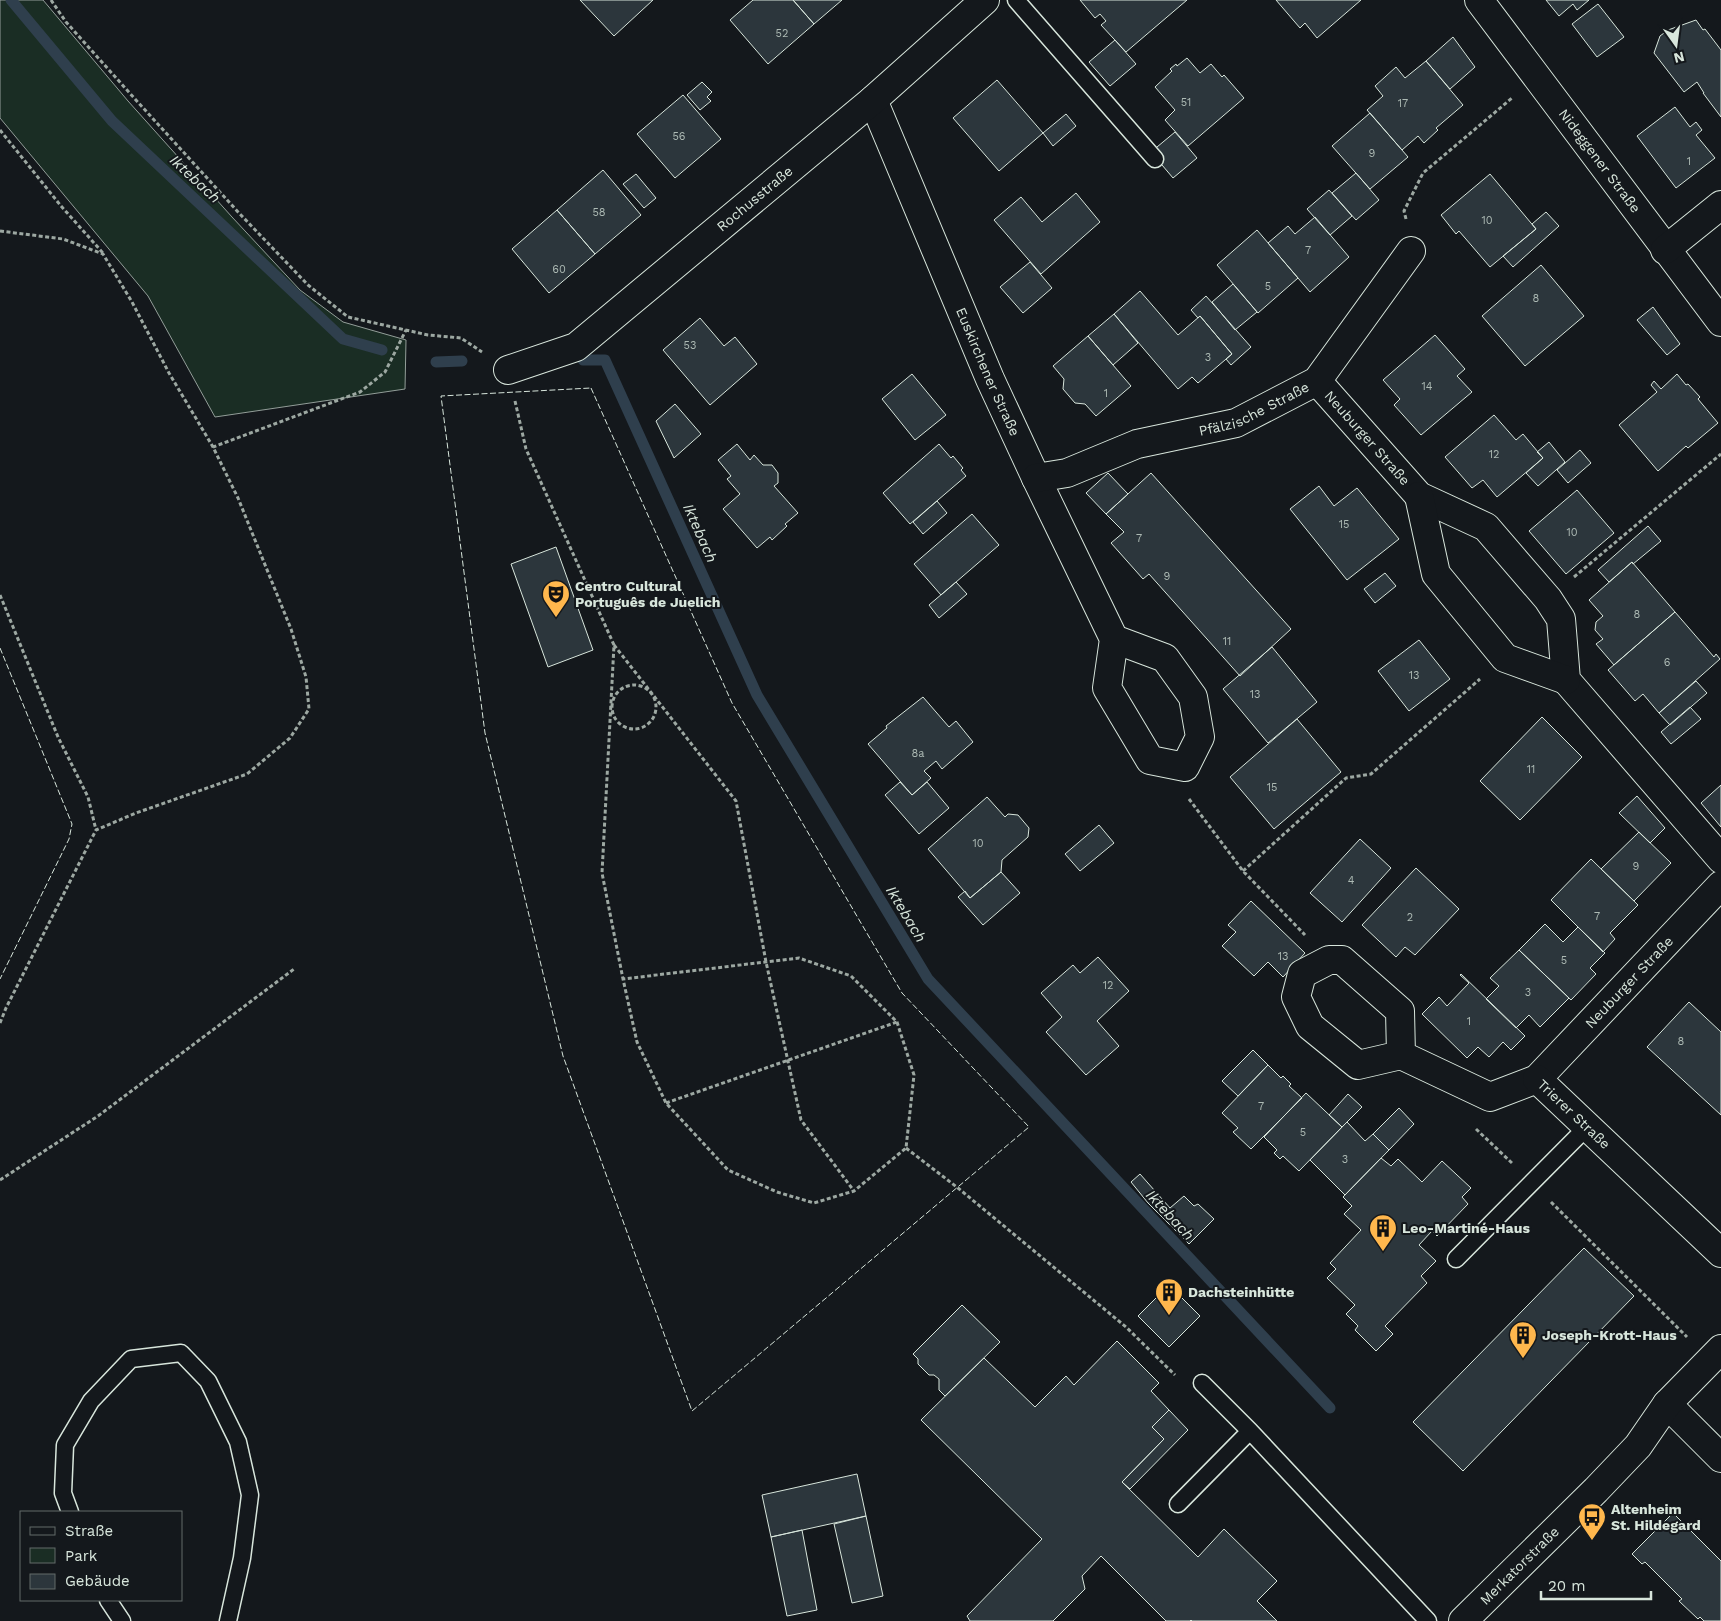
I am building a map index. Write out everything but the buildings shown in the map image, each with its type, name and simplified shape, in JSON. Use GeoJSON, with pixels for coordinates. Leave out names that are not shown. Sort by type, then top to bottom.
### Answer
{"type":"FeatureCollection","features":[{"type":"Feature","properties":{"kind":"street","name":"Rochusstraße"},"geometry":{"type":"LineString","coordinates":[[508,370],[576,347],[873,100],[985,0]]}},
{"type":"Feature","properties":{"kind":"street","name":"Nideggener Straße"},"geometry":{"type":"LineString","coordinates":[[1479,0],[1665,250],[1721,322]]}},
{"type":"Feature","properties":{"kind":"street","name":"Euskirchener Straße"},"geometry":{"type":"LineString","coordinates":[[873,100],[990,379],[1114,639]]}},
{"type":"Feature","properties":{"kind":"street"},"geometry":{"type":"LineString","coordinates":[[1665,250],[1721,205]]}},
{"type":"Feature","properties":{"kind":"street","name":"Pfälzische Straße"},"geometry":{"type":"LineString","coordinates":[[1036,478],[1067,473],[1137,444],[1236,423],[1317,380],[1411,251]]}},
{"type":"Feature","properties":{"kind":"street","name":"Neuburger Straße"},"geometry":{"type":"LineString","coordinates":[[1317,380],[1420,496],[1486,527],[1548,599],[1561,619],[1566,680]]}},
{"type":"Feature","properties":{"kind":"street","name":"Neuburger Straße"},"geometry":{"type":"LineString","coordinates":[[1420,496],[1436,574],[1505,658]]}},
{"type":"Feature","properties":{"kind":"street"},"geometry":{"type":"LineString","coordinates":[[1114,639],[1165,658],[1193,697],[1200,737],[1185,767],[1150,760],[1107,688],[1114,639]]}},
{"type":"Feature","properties":{"kind":"street"},"geometry":{"type":"LineString","coordinates":[[1505,658],[1566,680],[1721,859]]}},
{"type":"Feature","properties":{"kind":"street","name":"Neuburger Straße"},"geometry":{"type":"LineString","coordinates":[[1536,1079],[1721,885]]}},
{"type":"Feature","properties":{"kind":"street"},"geometry":{"type":"LineString","coordinates":[[1329,960],[1342,960],[1400,1011],[1401,1055],[1358,1065],[1310,1026],[1296,997],[1302,974],[1329,960]]}},
{"type":"Feature","properties":{"kind":"street","name":"Trierer Straße"},"geometry":{"type":"LineString","coordinates":[[1401,1055],[1490,1097],[1536,1079],[1721,1253]]}},
{"type":"Feature","properties":{"kind":"street","name":"Merkatorstraße"},"geometry":{"type":"LineString","coordinates":[[1463,1621],[1638,1446],[1668,1404],[1716,1355]]}},
{"type":"Feature","properties":{"kind":"street"},"geometry":{"type":"LineString","coordinates":[[1668,1404],[1721,1458]]}},
{"type":"Feature","properties":{"kind":"lane"},"geometry":{"type":"LineString","coordinates":[[1016,0],[1155,159]]}},
{"type":"Feature","properties":{"kind":"lane"},"geometry":{"type":"LineString","coordinates":[[1456,1259],[1587,1127]]}},
{"type":"Feature","properties":{"kind":"lane"},"geometry":{"type":"LineString","coordinates":[[70,1511],[63,1494],[65,1445],[91,1401],[131,1359],[181,1353],[208,1381],[238,1442],[250,1495],[242,1558],[228,1621]]}},
{"type":"Feature","properties":{"kind":"lane"},"geometry":{"type":"LineString","coordinates":[[1202,1383],[1250,1430],[1428,1621]]}},
{"type":"Feature","properties":{"kind":"lane"},"geometry":{"type":"LineString","coordinates":[[1178,1504],[1250,1430]]}},
{"type":"Feature","properties":{"kind":"lane"},"geometry":{"type":"LineString","coordinates":[[109,1601],[122,1621]]}},
{"type":"Feature","properties":{"kind":"path"},"geometry":{"type":"LineString","coordinates":[[50,0],[66,22],[141,106],[239,214],[308,285],[348,316],[428,335],[461,338],[508,370],[526,448],[614,645],[736,801],[766,962],[801,1120],[854,1191]]}},
{"type":"Feature","properties":{"kind":"path"},"geometry":{"type":"LineString","coordinates":[[1411,251],[1404,211],[1423,173],[1536,78]]}},
{"type":"Feature","properties":{"kind":"path"},"geometry":{"type":"LineString","coordinates":[[0,130],[60,206],[103,254],[132,302],[169,373],[213,447],[238,498],[291,629],[306,677],[310,709],[290,738],[247,774],[136,813],[96,830]]}},
{"type":"Feature","properties":{"kind":"path"},"geometry":{"type":"LineString","coordinates":[[0,231],[63,239],[103,254]]}},
{"type":"Feature","properties":{"kind":"path"},"geometry":{"type":"LineString","coordinates":[[213,447],[360,392],[385,372],[406,330]]}},
{"type":"Feature","properties":{"kind":"path"},"geometry":{"type":"LineString","coordinates":[[1548,599],[1721,454]]}},
{"type":"Feature","properties":{"kind":"path"},"geometry":{"type":"LineString","coordinates":[[0,595],[58,737],[88,796],[96,830],[0,1023]]}},
{"type":"Feature","properties":{"kind":"path"},"geometry":{"type":"LineString","coordinates":[[614,645],[602,874],[623,979],[637,1042],[666,1103],[728,1170],[777,1192],[814,1203],[854,1191],[906,1148],[914,1075],[897,1022],[851,976],[799,958],[623,979]]}},
{"type":"Feature","properties":{"kind":"path"},"geometry":{"type":"LineString","coordinates":[[1243,871],[1346,778],[1371,774],[1505,658]]}},
{"type":"Feature","properties":{"kind":"path"},"geometry":{"type":"LineString","coordinates":[[628,685],[645,687],[653,695],[657,710],[648,724],[640,728],[631,728],[622,726],[616,720],[611,708],[614,695],[620,688],[628,685]]}},
{"type":"Feature","properties":{"kind":"path"},"geometry":{"type":"LineString","coordinates":[[1185,767],[1185,794],[1243,871],[1329,960]]}},
{"type":"Feature","properties":{"kind":"path"},"geometry":{"type":"LineString","coordinates":[[0,1180],[98,1116],[294,968]]}},
{"type":"Feature","properties":{"kind":"path"},"geometry":{"type":"LineString","coordinates":[[666,1103],[897,1022]]}},
{"type":"Feature","properties":{"kind":"path"},"geometry":{"type":"LineString","coordinates":[[1470,1122],[1532,1183],[1716,1355]]}},
{"type":"Feature","properties":{"kind":"path"},"geometry":{"type":"LineString","coordinates":[[906,1148],[958,1188],[1126,1327],[1175,1376]]}},
{"type":"Feature","properties":{"kind":"green space"},"geometry":{"type":"Polygon","coordinates":[[[0,0],[43,0],[128,101],[300,290],[343,322],[406,340],[405,389],[215,417],[148,296],[0,118],[0,0]]]}},
{"type":"Feature","properties":{"kind":"waterway","name":"Iktebach"},"geometry":{"type":"LineString","coordinates":[[11,0],[112,121],[343,339],[382,350]]}},
{"type":"Feature","properties":{"kind":"waterway","name":"Iktebach"},"geometry":{"type":"LineString","coordinates":[[583,360],[605,360],[757,695],[928,979],[1330,1408]]}},
{"type":"Feature","properties":{"kind":"waterway","name":"Iktebach"},"geometry":{"type":"LineString","coordinates":[[436,362],[462,361]]}},
{"type":"Feature","properties":{"kind":"fence"},"geometry":{"type":"LineString","coordinates":[[591,388],[732,703],[902,993],[1029,1127],[692,1411],[563,1056],[485,733],[441,396],[591,388]]}},
{"type":"Feature","properties":{"kind":"fence"},"geometry":{"type":"LineString","coordinates":[[0,648],[72,824],[69,839],[0,979]]}},
{"type":"Feature","properties":{"kind":"place","name":"Centro Cultural Português de Juelich"},"geometry":{"type":"Point","coordinates":[556,618]}},
{"type":"Feature","properties":{"kind":"place","name":"Leo-Martiné-Haus"},"geometry":{"type":"Point","coordinates":[1383,1252]}},
{"type":"Feature","properties":{"kind":"place","name":"Dachsteinhütte"},"geometry":{"type":"Point","coordinates":[1169,1316]}},
{"type":"Feature","properties":{"kind":"place","name":"Joseph-Krott-Haus"},"geometry":{"type":"Point","coordinates":[1523,1359]}},
{"type":"Feature","properties":{"kind":"place","name":"Altenheim St. Hildegard"},"geometry":{"type":"Point","coordinates":[1592,1541]}}]}
